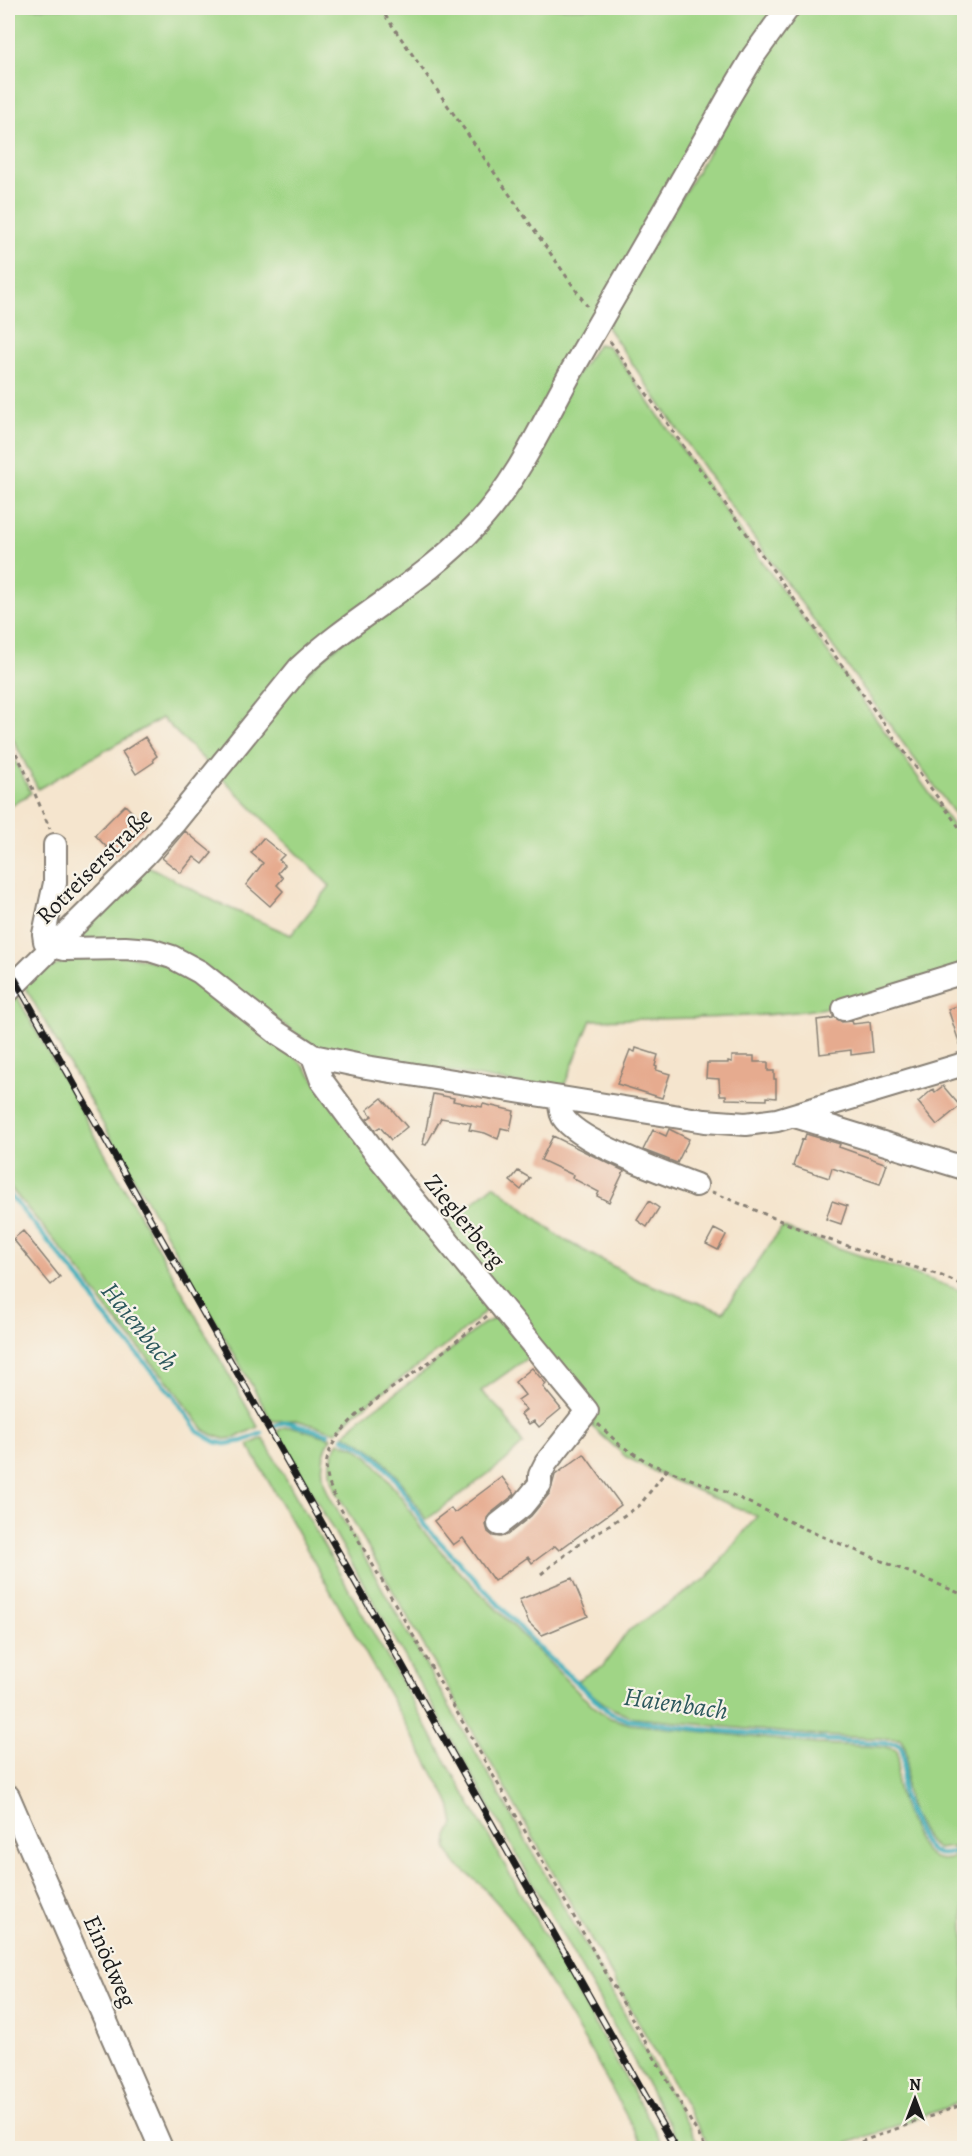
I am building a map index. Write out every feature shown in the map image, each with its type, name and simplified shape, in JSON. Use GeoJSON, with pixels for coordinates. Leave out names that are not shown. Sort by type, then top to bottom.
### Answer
{"type":"FeatureCollection","features":[{"type":"Feature","properties":{"kind":"street","name":"Rotreiserstraße"},"geometry":{"type":"LineString","coordinates":[[8,991],[144,856],[214,775],[300,667],[315,653],[447,553],[495,504],[533,442],[729,97],[754,55],[788,8]]}},
{"type":"Feature","properties":{"kind":"street"},"geometry":{"type":"LineString","coordinates":[[55,845],[55,883],[44,934],[45,941],[64,950],[125,948],[150,950],[172,957],[200,972],[295,1046],[313,1056],[670,1116],[734,1124],[759,1123],[795,1116],[964,1064]]}},
{"type":"Feature","properties":{"kind":"street"},"geometry":{"type":"LineString","coordinates":[[844,1009],[964,972]]}},
{"type":"Feature","properties":{"kind":"street","name":"Zieglerberg"},"geometry":{"type":"LineString","coordinates":[[313,1056],[318,1074],[376,1155],[587,1412]]}},
{"type":"Feature","properties":{"kind":"street"},"geometry":{"type":"LineString","coordinates":[[560,1098],[563,1117],[585,1134],[616,1153],[696,1185]]}},
{"type":"Feature","properties":{"kind":"street"},"geometry":{"type":"LineString","coordinates":[[795,1116],[964,1168]]}},
{"type":"Feature","properties":{"kind":"street"},"geometry":{"type":"LineString","coordinates":[[499,1524],[522,1506],[540,1484],[540,1474],[546,1463],[587,1412]]}},
{"type":"Feature","properties":{"kind":"street","name":"Einödweg"},"geometry":{"type":"LineString","coordinates":[[8,1796],[161,2148]]}},
{"type":"Feature","properties":{"kind":"path"},"geometry":{"type":"LineString","coordinates":[[380,8],[687,452],[964,834]]}},
{"type":"Feature","properties":{"kind":"path"},"geometry":{"type":"LineString","coordinates":[[8,737],[41,806],[55,845]]}},
{"type":"Feature","properties":{"kind":"path"},"geometry":{"type":"LineString","coordinates":[[696,1185],[817,1236],[942,1276],[964,1286]]}},
{"type":"Feature","properties":{"kind":"path"},"geometry":{"type":"LineString","coordinates":[[500,1305],[340,1433],[331,1448],[327,1466],[328,1480],[338,1504],[706,2148]]}},
{"type":"Feature","properties":{"kind":"path"},"geometry":{"type":"LineString","coordinates":[[587,1412],[625,1449],[640,1459],[666,1471],[728,1493],[814,1533],[964,1595]]}},
{"type":"Feature","properties":{"kind":"path"},"geometry":{"type":"LineString","coordinates":[[542,1574],[579,1544],[639,1506],[666,1471]]}},
{"type":"Feature","properties":{"kind":"path"},"geometry":{"type":"LineString","coordinates":[[844,2148],[964,2104]]}},
{"type":"Feature","properties":{"kind":"green space"},"geometry":{"type":"Polygon","coordinates":[[[8,8],[781,8],[495,493],[211,767],[162,718],[38,789],[8,729],[8,8]]]}},
{"type":"Feature","properties":{"kind":"green space"},"geometry":{"type":"Polygon","coordinates":[[[796,8],[964,8],[964,827],[722,494],[607,327],[626,289],[796,8]]]}},
{"type":"Feature","properties":{"kind":"green space"},"geometry":{"type":"Polygon","coordinates":[[[598,344],[608,346],[619,359],[719,502],[964,841],[964,968],[838,1006],[791,1013],[677,1019],[591,1020],[562,1091],[312,1045],[212,972],[81,939],[80,935],[148,866],[216,902],[291,935],[330,886],[221,777],[307,670],[442,567],[598,344]]]}},
{"type":"Feature","properties":{"kind":"green space"},"geometry":{"type":"Polygon","coordinates":[[[8,747],[31,793],[8,808],[8,747]]]}},
{"type":"Feature","properties":{"kind":"green space"},"geometry":{"type":"Polygon","coordinates":[[[119,954],[180,967],[292,1053],[488,1301],[484,1312],[474,1322],[355,1413],[336,1432],[296,1420],[272,1421],[24,985],[47,969],[68,961],[119,954]]]}},
{"type":"Feature","properties":{"kind":"green space"},"geometry":{"type":"Polygon","coordinates":[[[15,993],[258,1427],[235,1438],[224,1439],[204,1430],[171,1385],[109,1312],[83,1275],[8,1185],[8,1001],[15,993]]]}},
{"type":"Feature","properties":{"kind":"green space"},"geometry":{"type":"Polygon","coordinates":[[[494,1185],[561,1238],[640,1281],[723,1312],[782,1227],[964,1292],[964,2101],[835,2148],[710,2148],[336,1491],[332,1479],[331,1459],[339,1442],[355,1447],[370,1458],[402,1498],[422,1530],[458,1570],[581,1695],[607,1717],[630,1724],[816,1744],[886,1747],[897,1750],[899,1758],[897,1782],[900,1796],[919,1843],[932,1857],[945,1860],[953,1858],[953,1847],[937,1849],[926,1838],[916,1821],[907,1794],[906,1750],[900,1739],[821,1736],[635,1718],[618,1712],[604,1703],[577,1680],[603,1666],[628,1631],[707,1578],[757,1516],[663,1476],[626,1457],[588,1423],[593,1426],[594,1414],[443,1227],[494,1185]]]}},
{"type":"Feature","properties":{"kind":"green space"},"geometry":{"type":"Polygon","coordinates":[[[498,1317],[533,1354],[481,1391],[503,1413],[523,1444],[504,1462],[426,1520],[401,1482],[382,1459],[358,1441],[344,1435],[362,1417],[408,1384],[483,1324],[498,1317]]]}},
{"type":"Feature","properties":{"kind":"green space"},"geometry":{"type":"Polygon","coordinates":[[[285,1427],[294,1427],[331,1438],[322,1466],[329,1495],[701,2148],[683,2148],[277,1431],[285,1427]]]}},
{"type":"Feature","properties":{"kind":"green space"},"geometry":{"type":"Polygon","coordinates":[[[263,1438],[665,2148],[644,2148],[591,2051],[510,1917],[481,1885],[455,1863],[447,1849],[448,1837],[454,1824],[445,1794],[248,1445],[263,1438]]]}},
{"type":"Feature","properties":{"kind":"building"},"geometry":{"type":"Polygon","coordinates":[[[145,737],[157,756],[153,759],[154,762],[136,774],[122,752],[145,737]]]}},
{"type":"Feature","properties":{"kind":"building"},"geometry":{"type":"Polygon","coordinates":[[[125,805],[146,826],[115,856],[95,835],[125,805]]]}},
{"type":"Feature","properties":{"kind":"building"},"geometry":{"type":"Polygon","coordinates":[[[185,831],[212,853],[203,864],[194,857],[181,873],[162,858],[185,831]]]}},
{"type":"Feature","properties":{"kind":"building"},"geometry":{"type":"Polygon","coordinates":[[[263,838],[284,855],[279,860],[285,865],[278,873],[283,878],[277,885],[283,891],[270,906],[246,885],[263,863],[251,853],[263,838]]]}},
{"type":"Feature","properties":{"kind":"building"},"geometry":{"type":"Polygon","coordinates":[[[964,1004],[964,1051],[962,1051],[948,1009],[964,1004]]]}},
{"type":"Feature","properties":{"kind":"building"},"geometry":{"type":"Polygon","coordinates":[[[833,1016],[842,1022],[852,1021],[853,1024],[870,1022],[873,1052],[851,1055],[851,1050],[820,1054],[817,1020],[833,1018],[833,1016]]]}},
{"type":"Feature","properties":{"kind":"building"},"geometry":{"type":"Polygon","coordinates":[[[636,1048],[658,1055],[656,1070],[670,1074],[662,1098],[617,1084],[630,1050],[635,1052],[636,1048]]]}},
{"type":"Feature","properties":{"kind":"building"},"geometry":{"type":"Polygon","coordinates":[[[732,1056],[754,1056],[754,1062],[768,1062],[768,1071],[774,1071],[774,1079],[776,1079],[776,1098],[767,1097],[767,1100],[726,1099],[726,1095],[720,1095],[719,1079],[706,1078],[707,1063],[732,1062],[732,1056]]]}},
{"type":"Feature","properties":{"kind":"building"},"geometry":{"type":"Polygon","coordinates":[[[943,1086],[960,1106],[937,1125],[918,1102],[933,1089],[935,1092],[943,1086]]]}},
{"type":"Feature","properties":{"kind":"building"},"geometry":{"type":"Polygon","coordinates":[[[433,1094],[454,1098],[453,1101],[482,1107],[483,1104],[514,1111],[510,1130],[501,1128],[498,1139],[485,1133],[469,1130],[471,1123],[441,1118],[426,1145],[423,1144],[433,1094]]]}},
{"type":"Feature","properties":{"kind":"building"},"geometry":{"type":"Polygon","coordinates":[[[382,1098],[407,1127],[391,1140],[380,1127],[375,1130],[367,1119],[372,1116],[367,1110],[382,1098]]]}},
{"type":"Feature","properties":{"kind":"building"},"geometry":{"type":"Polygon","coordinates":[[[669,1129],[689,1139],[677,1163],[643,1150],[653,1130],[666,1136],[669,1129]]]}},
{"type":"Feature","properties":{"kind":"building"},"geometry":{"type":"Polygon","coordinates":[[[806,1134],[840,1144],[839,1147],[887,1164],[880,1184],[832,1168],[829,1178],[793,1166],[802,1139],[804,1140],[806,1134]]]}},
{"type":"Feature","properties":{"kind":"building"},"geometry":{"type":"Polygon","coordinates":[[[553,1136],[624,1171],[609,1202],[597,1196],[599,1192],[572,1178],[573,1175],[541,1160],[553,1136]]]}},
{"type":"Feature","properties":{"kind":"building"},"geometry":{"type":"Polygon","coordinates":[[[518,1171],[530,1178],[521,1190],[510,1181],[518,1171]]]}},
{"type":"Feature","properties":{"kind":"building"},"geometry":{"type":"Polygon","coordinates":[[[649,1201],[659,1208],[647,1227],[637,1220],[649,1201]]]}},
{"type":"Feature","properties":{"kind":"building"},"geometry":{"type":"Polygon","coordinates":[[[832,1201],[847,1206],[841,1224],[826,1219],[832,1201]]]}},
{"type":"Feature","properties":{"kind":"building"},"geometry":{"type":"Polygon","coordinates":[[[714,1229],[726,1235],[718,1250],[706,1244],[714,1229]]]}},
{"type":"Feature","properties":{"kind":"building"},"geometry":{"type":"Polygon","coordinates":[[[23,1231],[60,1277],[51,1285],[13,1239],[23,1231]]]}},
{"type":"Feature","properties":{"kind":"building"},"geometry":{"type":"Polygon","coordinates":[[[532,1368],[546,1384],[543,1387],[561,1409],[539,1427],[534,1421],[529,1424],[521,1414],[526,1410],[518,1400],[525,1395],[515,1382],[532,1368]]]}},
{"type":"Feature","properties":{"kind":"building"},"geometry":{"type":"Polygon","coordinates":[[[584,1454],[621,1505],[559,1550],[555,1546],[532,1563],[528,1557],[494,1581],[463,1538],[453,1545],[434,1521],[451,1508],[454,1513],[502,1477],[515,1494],[490,1514],[486,1525],[488,1532],[493,1536],[507,1535],[531,1516],[550,1493],[555,1475],[584,1454]]]}},
{"type":"Feature","properties":{"kind":"building"},"geometry":{"type":"Polygon","coordinates":[[[572,1578],[588,1616],[542,1635],[529,1623],[519,1600],[572,1578]]]}},
{"type":"Feature","properties":{"kind":"waterway","name":"Haienbach"},"geometry":{"type":"LineString","coordinates":[[8,1193],[87,1288],[102,1313],[173,1395],[199,1432],[216,1442],[225,1444],[243,1441],[262,1433]]}},
{"type":"Feature","properties":{"kind":"waterway","name":"Haienbach"},"geometry":{"type":"LineString","coordinates":[[275,1426],[285,1422],[328,1434]]}},
{"type":"Feature","properties":{"kind":"waterway","name":"Haienbach"},"geometry":{"type":"LineString","coordinates":[[343,1438],[357,1444],[381,1462],[401,1487],[425,1526],[543,1652],[610,1713],[628,1720],[699,1729],[899,1744],[904,1761],[902,1789],[904,1799],[924,1843],[929,1849],[939,1854],[964,1848]]}},
{"type":"Feature","properties":{"kind":"railway"},"geometry":{"type":"LineString","coordinates":[[8,967],[675,2148]]}}]}
